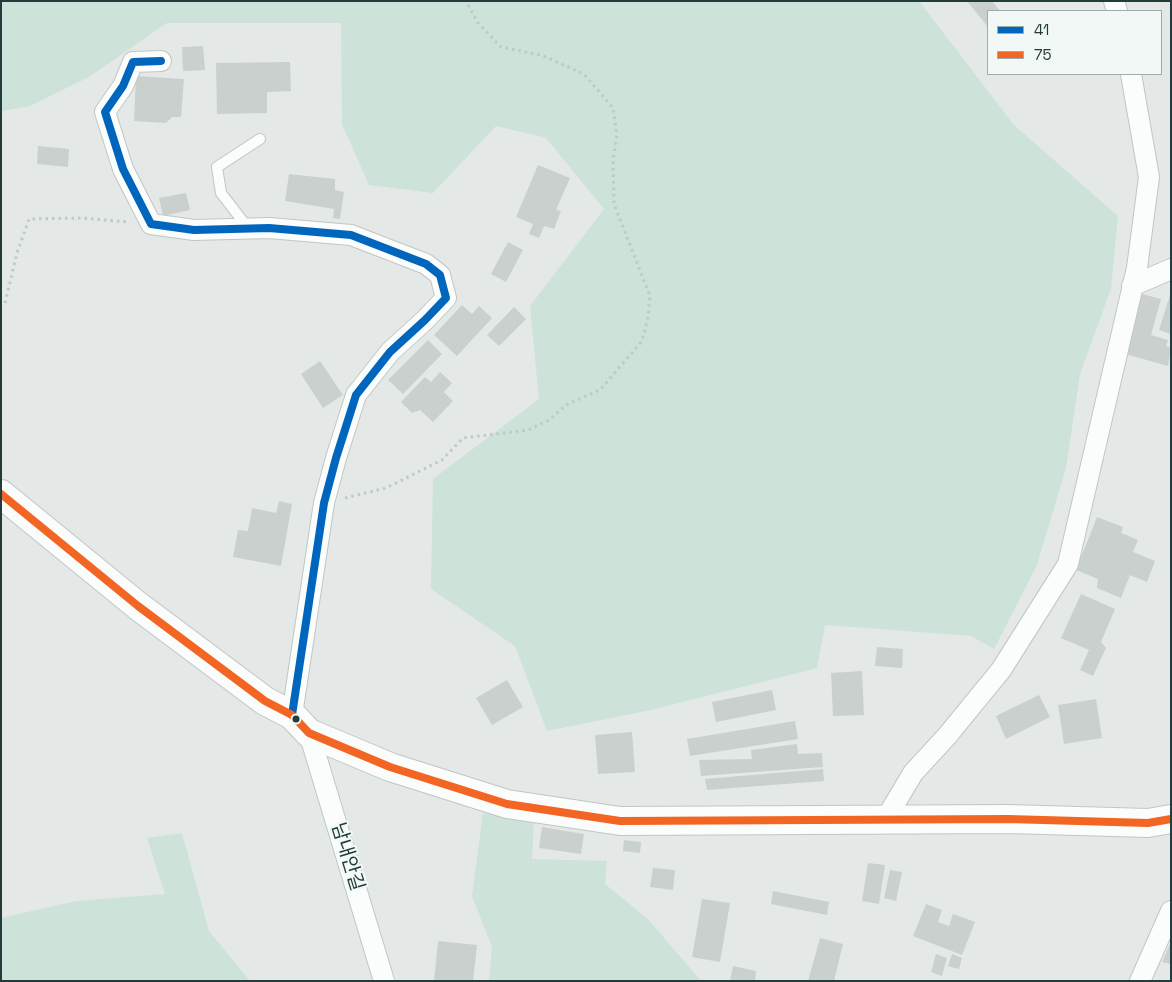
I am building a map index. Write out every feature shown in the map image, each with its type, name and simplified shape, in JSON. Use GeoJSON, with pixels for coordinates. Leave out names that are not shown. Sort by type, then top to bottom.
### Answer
{"type":"FeatureCollection","features":[{"type":"Feature","properties":{"kind":"street"},"geometry":{"type":"LineString","coordinates":[[161,61],[133,62],[123,86],[105,112],[123,169],[151,224],[194,230],[269,228],[352,235],[426,264],[440,275],[446,298],[390,352],[356,395],[324,503],[301,724]]}},
{"type":"Feature","properties":{"kind":"street"},"geometry":{"type":"LineString","coordinates":[[885,820],[912,773],[948,736],[1001,670],[1068,564],[1137,268],[1149,177],[1131,75]]}},
{"type":"Feature","properties":{"kind":"street"},"geometry":{"type":"LineString","coordinates":[[1132,286],[1171,269]]}},
{"type":"Feature","properties":{"kind":"street"},"geometry":{"type":"LineString","coordinates":[[1,494],[138,606],[265,700],[301,724],[390,767],[507,804],[620,821],[1008,819],[1148,822],[1171,819]]}},
{"type":"Feature","properties":{"kind":"street","name":"남내안길"},"geometry":{"type":"LineString","coordinates":[[301,724],[384,981]]}},
{"type":"Feature","properties":{"kind":"street"},"geometry":{"type":"LineString","coordinates":[[1140,981],[1171,911]]}},
{"type":"Feature","properties":{"kind":"lane"},"geometry":{"type":"LineString","coordinates":[[249,229],[221,193],[217,167],[260,139]]}},
{"type":"Feature","properties":{"kind":"path"},"geometry":{"type":"LineString","coordinates":[[324,503],[386,488],[442,460],[463,438],[528,430],[549,420],[566,405],[600,390],[642,341],[648,318],[650,296],[614,204],[613,159],[617,135],[613,108],[584,74],[541,55],[501,47],[478,23],[466,1]]}},
{"type":"Feature","properties":{"kind":"path"},"geometry":{"type":"LineString","coordinates":[[5,303],[17,252],[29,219],[81,218],[151,224]]}},
{"type":"Feature","properties":{"kind":"green space"},"geometry":{"type":"Polygon","coordinates":[[[1,1],[919,1],[1014,125],[1118,216],[1111,289],[1080,374],[1066,468],[1037,565],[994,649],[971,636],[825,625],[817,668],[651,710],[547,731],[515,646],[431,589],[433,479],[539,399],[530,306],[604,209],[546,138],[496,126],[433,193],[369,185],[342,124],[341,23],[167,23],[89,77],[30,106],[1,111],[1,1]]]}},
{"type":"Feature","properties":{"kind":"green space"},"geometry":{"type":"Polygon","coordinates":[[[483,813],[534,821],[532,859],[607,861],[605,884],[648,919],[701,981],[489,981],[492,947],[472,896],[483,813]]]}},
{"type":"Feature","properties":{"kind":"green space"},"geometry":{"type":"Polygon","coordinates":[[[182,833],[209,931],[250,981],[1,981],[1,918],[76,901],[165,894],[147,838],[182,833]]]}},
{"type":"Feature","properties":{"kind":"building"},"geometry":{"type":"Polygon","coordinates":[[[967,1],[992,1],[999,10],[987,10],[987,26],[967,1]]]}},
{"type":"Feature","properties":{"kind":"building"},"geometry":{"type":"Polygon","coordinates":[[[203,46],[205,70],[183,71],[182,47],[203,46]]]}},
{"type":"Feature","properties":{"kind":"building"},"geometry":{"type":"Polygon","coordinates":[[[290,62],[291,91],[267,92],[267,113],[217,114],[216,63],[290,62]]]}},
{"type":"Feature","properties":{"kind":"building"},"geometry":{"type":"Polygon","coordinates":[[[136,76],[184,79],[181,117],[172,117],[166,123],[134,121],[136,76]]]}},
{"type":"Feature","properties":{"kind":"building"},"geometry":{"type":"Polygon","coordinates":[[[38,146],[69,149],[68,167],[37,164],[38,146]]]}},
{"type":"Feature","properties":{"kind":"building"},"geometry":{"type":"Polygon","coordinates":[[[538,165],[570,178],[556,210],[561,211],[554,229],[544,226],[539,238],[529,234],[533,224],[516,217],[538,165]]]}},
{"type":"Feature","properties":{"kind":"building"},"geometry":{"type":"Polygon","coordinates":[[[289,174],[335,179],[335,190],[344,192],[340,219],[333,218],[334,209],[285,201],[289,174]]]}},
{"type":"Feature","properties":{"kind":"building"},"geometry":{"type":"Polygon","coordinates":[[[186,193],[190,210],[163,216],[159,198],[186,193]]]}},
{"type":"Feature","properties":{"kind":"building"},"geometry":{"type":"Polygon","coordinates":[[[508,242],[523,250],[506,282],[491,274],[508,242]]]}},
{"type":"Feature","properties":{"kind":"building"},"geometry":{"type":"Polygon","coordinates":[[[1142,294],[1161,299],[1151,335],[1168,340],[1166,346],[1171,348],[1168,366],[1125,354],[1142,294]]]}},
{"type":"Feature","properties":{"kind":"building"},"geometry":{"type":"Polygon","coordinates":[[[1171,295],[1171,334],[1159,330],[1171,295]]]}},
{"type":"Feature","properties":{"kind":"building"},"geometry":{"type":"Polygon","coordinates":[[[462,305],[472,314],[479,306],[492,318],[457,356],[434,335],[462,305]]]}},
{"type":"Feature","properties":{"kind":"building"},"geometry":{"type":"Polygon","coordinates":[[[514,307],[526,319],[499,346],[487,335],[514,307]]]}},
{"type":"Feature","properties":{"kind":"building"},"geometry":{"type":"Polygon","coordinates":[[[428,340],[442,354],[403,394],[388,380],[428,340]]]}},
{"type":"Feature","properties":{"kind":"building"},"geometry":{"type":"Polygon","coordinates":[[[320,361],[343,395],[323,408],[301,374],[320,361]]]}},
{"type":"Feature","properties":{"kind":"building"},"geometry":{"type":"Polygon","coordinates":[[[440,372],[452,383],[444,392],[453,401],[433,422],[420,410],[412,413],[401,402],[425,377],[431,382],[440,372]]]}},
{"type":"Feature","properties":{"kind":"building"},"geometry":{"type":"Polygon","coordinates":[[[279,501],[292,504],[281,566],[233,557],[238,530],[248,531],[252,508],[276,513],[279,501]]]}},
{"type":"Feature","properties":{"kind":"building"},"geometry":{"type":"Polygon","coordinates":[[[1097,517],[1123,527],[1121,533],[1138,540],[1133,552],[1155,561],[1147,582],[1130,575],[1121,598],[1097,588],[1098,579],[1076,570],[1097,517]]]}},
{"type":"Feature","properties":{"kind":"building"},"geometry":{"type":"Polygon","coordinates":[[[1081,594],[1115,609],[1101,642],[1106,648],[1093,676],[1080,670],[1089,650],[1061,638],[1081,594]]]}},
{"type":"Feature","properties":{"kind":"building"},"geometry":{"type":"Polygon","coordinates":[[[877,647],[903,649],[902,668],[875,666],[877,647]]]}},
{"type":"Feature","properties":{"kind":"building"},"geometry":{"type":"Polygon","coordinates":[[[862,671],[864,715],[833,716],[831,673],[862,671]]]}},
{"type":"Feature","properties":{"kind":"building"},"geometry":{"type":"Polygon","coordinates":[[[507,680],[523,707],[492,725],[476,698],[507,680]]]}},
{"type":"Feature","properties":{"kind":"building"},"geometry":{"type":"Polygon","coordinates":[[[772,690],[776,710],[716,722],[712,702],[772,690]]]}},
{"type":"Feature","properties":{"kind":"building"},"geometry":{"type":"Polygon","coordinates":[[[1039,695],[1050,717],[1006,739],[996,716],[1039,695]]]}},
{"type":"Feature","properties":{"kind":"building"},"geometry":{"type":"Polygon","coordinates":[[[1096,699],[1102,738],[1064,744],[1058,705],[1096,699]]]}},
{"type":"Feature","properties":{"kind":"building"},"geometry":{"type":"Polygon","coordinates":[[[795,721],[798,739],[690,756],[687,739],[795,721]]]}},
{"type":"Feature","properties":{"kind":"building"},"geometry":{"type":"Polygon","coordinates":[[[632,732],[635,772],[598,774],[595,735],[632,732]]]}},
{"type":"Feature","properties":{"kind":"building"},"geometry":{"type":"Polygon","coordinates":[[[797,744],[798,754],[822,753],[823,767],[701,776],[699,760],[752,759],[751,750],[797,744]]]}},
{"type":"Feature","properties":{"kind":"building"},"geometry":{"type":"Polygon","coordinates":[[[823,769],[824,781],[707,790],[705,779],[823,769]]]}},
{"type":"Feature","properties":{"kind":"building"},"geometry":{"type":"Polygon","coordinates":[[[542,827],[584,834],[581,854],[539,848],[542,827]]]}},
{"type":"Feature","properties":{"kind":"building"},"geometry":{"type":"Polygon","coordinates":[[[624,840],[641,842],[640,853],[623,851],[624,840]]]}},
{"type":"Feature","properties":{"kind":"building"},"geometry":{"type":"Polygon","coordinates":[[[868,863],[885,865],[879,904],[862,901],[868,863]]]}},
{"type":"Feature","properties":{"kind":"building"},"geometry":{"type":"Polygon","coordinates":[[[653,868],[675,870],[673,890],[650,887],[653,868]]]}},
{"type":"Feature","properties":{"kind":"building"},"geometry":{"type":"Polygon","coordinates":[[[890,870],[902,872],[896,901],[884,898],[890,870]]]}},
{"type":"Feature","properties":{"kind":"building"},"geometry":{"type":"Polygon","coordinates":[[[773,891],[829,902],[827,915],[771,904],[773,891]]]}},
{"type":"Feature","properties":{"kind":"building"},"geometry":{"type":"Polygon","coordinates":[[[702,899],[730,903],[720,962],[692,957],[702,899]]]}},
{"type":"Feature","properties":{"kind":"building"},"geometry":{"type":"Polygon","coordinates":[[[926,904],[942,910],[938,922],[949,926],[953,914],[975,922],[962,955],[913,936],[926,904]]]}},
{"type":"Feature","properties":{"kind":"building"},"geometry":{"type":"Polygon","coordinates":[[[820,938],[843,944],[834,981],[808,981],[820,938]]]}},
{"type":"Feature","properties":{"kind":"building"},"geometry":{"type":"Polygon","coordinates":[[[438,941],[477,945],[473,981],[434,981],[438,941]]]}},
{"type":"Feature","properties":{"kind":"building"},"geometry":{"type":"Polygon","coordinates":[[[1171,942],[1171,964],[1162,962],[1171,942]]]}},
{"type":"Feature","properties":{"kind":"building"},"geometry":{"type":"Polygon","coordinates":[[[936,954],[947,958],[942,976],[931,972],[936,954]]]}},
{"type":"Feature","properties":{"kind":"building"},"geometry":{"type":"Polygon","coordinates":[[[952,954],[962,958],[959,969],[948,966],[952,954]]]}},
{"type":"Feature","properties":{"kind":"building"},"geometry":{"type":"Polygon","coordinates":[[[733,966],[756,971],[755,981],[730,981],[733,966]]]}},
{"type":"Feature","properties":{"kind":"transit line","name":"41"},"geometry":{"type":"LineString","coordinates":[[161,61],[133,62],[123,86],[105,112],[123,169],[151,224],[194,230],[269,228],[351,235],[426,264],[440,275],[446,298],[390,352],[356,395],[324,503],[292,715]]}},
{"type":"Feature","properties":{"kind":"transit line","name":"75"},"geometry":{"type":"LineString","coordinates":[[1,494],[138,606],[265,701],[292,715],[309,733],[390,767],[507,804],[620,821],[1008,819],[1148,823],[1171,819]]}}]}
